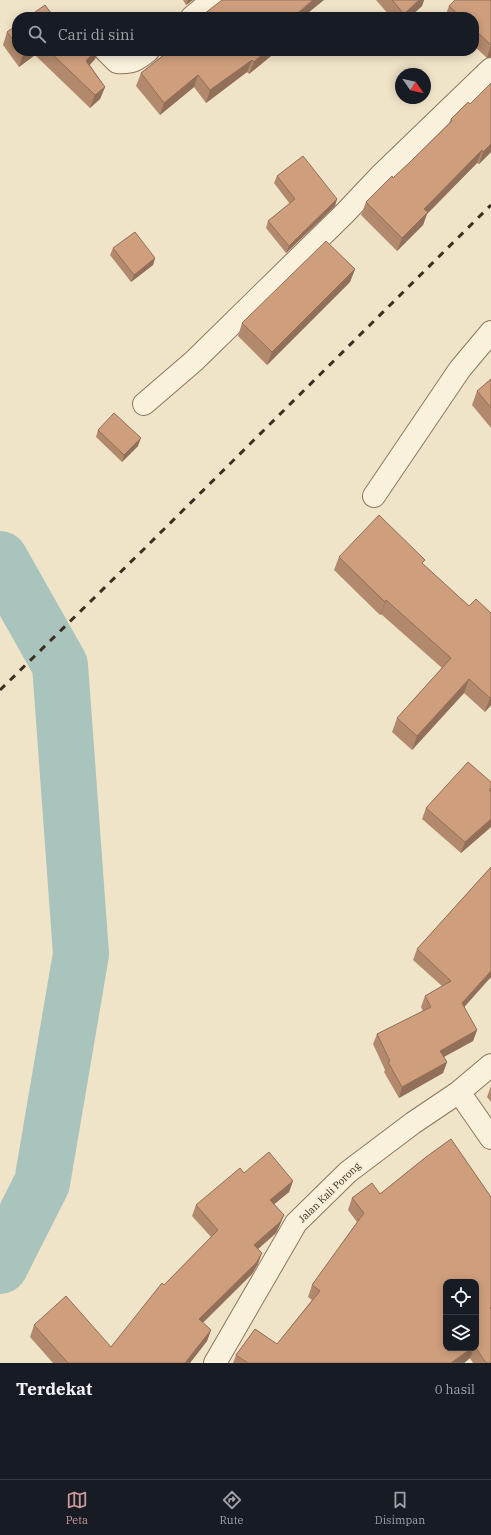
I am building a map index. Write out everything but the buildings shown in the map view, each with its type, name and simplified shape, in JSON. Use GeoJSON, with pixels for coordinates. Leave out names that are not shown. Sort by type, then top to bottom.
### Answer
{"type":"FeatureCollection","features":[{"type":"Feature","properties":{"kind":"street"},"geometry":{"type":"LineString","coordinates":[[198,12],[213,0]]}},
{"type":"Feature","properties":{"kind":"street"},"geometry":{"type":"LineString","coordinates":[[111,56],[117,62],[128,63],[142,56]]}},
{"type":"Feature","properties":{"kind":"street"},"geometry":{"type":"LineString","coordinates":[[144,404],[194,361],[491,68]]}},
{"type":"Feature","properties":{"kind":"street"},"geometry":{"type":"LineString","coordinates":[[374,496],[460,369],[491,332]]}},
{"type":"Feature","properties":{"kind":"street","name":"Jalan Kali Porong"},"geometry":{"type":"LineString","coordinates":[[216,1363],[296,1223],[348,1172],[413,1123],[459,1092],[491,1065]]}},
{"type":"Feature","properties":{"kind":"street"},"geometry":{"type":"LineString","coordinates":[[459,1092],[491,1138]]}},
{"type":"Feature","properties":{"kind":"waterway"},"geometry":{"type":"LineString","coordinates":[[0,559],[60,665],[81,954],[42,1183],[0,1266]]}},
{"type":"Feature","properties":{"kind":"railway"},"geometry":{"type":"LineString","coordinates":[[0,690],[491,205]]}}]}
